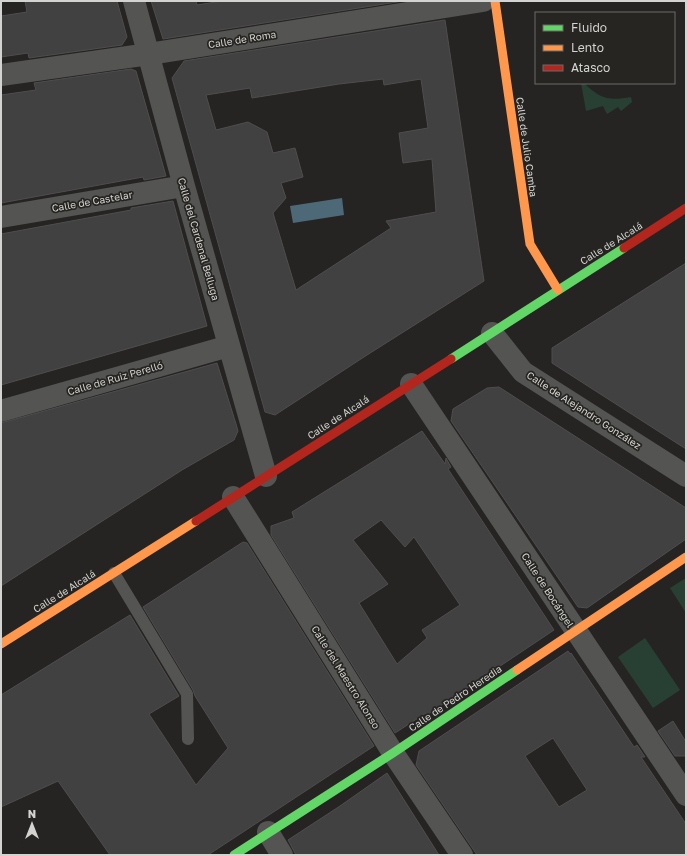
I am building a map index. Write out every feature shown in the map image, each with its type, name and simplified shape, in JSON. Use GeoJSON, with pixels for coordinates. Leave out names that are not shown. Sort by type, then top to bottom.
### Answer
{"type":"FeatureCollection","features":[{"type":"Feature","properties":{"kind":"street","name":"Calle del Cardenal Belluga"},"geometry":{"type":"LineString","coordinates":[[134,1],[184,186],[266,476]]}},
{"type":"Feature","properties":{"kind":"street","name":"Calle de Roma"},"geometry":{"type":"LineString","coordinates":[[1,75],[148,54],[483,1]]}},
{"type":"Feature","properties":{"kind":"street","name":"Calle de Julio Camba"},"geometry":{"type":"LineString","coordinates":[[494,1],[530,244],[558,290]]}},
{"type":"Feature","properties":{"kind":"street","name":"Calle de Castelar"},"geometry":{"type":"LineString","coordinates":[[1,217],[184,186]]}},
{"type":"Feature","properties":{"kind":"street","name":"Calle de Alcalá"},"geometry":{"type":"LineString","coordinates":[[1,644],[492,333],[686,208]]}},
{"type":"Feature","properties":{"kind":"street","name":"Calle de Alejandro González"},"geometry":{"type":"LineString","coordinates":[[492,333],[523,372],[686,476]]}},
{"type":"Feature","properties":{"kind":"street","name":"Calle de Ruiz Perelló"},"geometry":{"type":"LineString","coordinates":[[1,410],[229,346]]}},
{"type":"Feature","properties":{"kind":"street","name":"Calle de Bocángel"},"geometry":{"type":"LineString","coordinates":[[411,384],[686,795]]}},
{"type":"Feature","properties":{"kind":"street","name":"Calle del Maestro Alonso"},"geometry":{"type":"LineString","coordinates":[[233,497],[393,753],[462,855]]}},
{"type":"Feature","properties":{"kind":"street","name":"Calle de Pedro Heredia"},"geometry":{"type":"LineString","coordinates":[[234,855],[393,753],[686,557]]}},
{"type":"Feature","properties":{"kind":"street"},"geometry":{"type":"LineString","coordinates":[[268,832],[282,855]]}},
{"type":"Feature","properties":{"kind":"lane"},"geometry":{"type":"LineString","coordinates":[[114,573],[187,694],[188,739]]}},
{"type":"Feature","properties":{"kind":"green space"},"geometry":{"type":"Polygon","coordinates":[[[581,84],[585,84],[600,96],[605,98],[617,99],[631,97],[632,102],[621,111],[618,107],[607,114],[603,106],[586,111],[581,84]]]}},
{"type":"Feature","properties":{"kind":"green space"},"geometry":{"type":"Polygon","coordinates":[[[686,578],[686,613],[670,588],[686,578]]]}},
{"type":"Feature","properties":{"kind":"green space"},"geometry":{"type":"Polygon","coordinates":[[[645,638],[680,690],[653,708],[618,657],[645,638]]]}},
{"type":"Feature","properties":{"kind":"water"},"geometry":{"type":"Polygon","coordinates":[[[342,198],[344,215],[293,223],[290,206],[342,198]]]}},
{"type":"Feature","properties":{"kind":"building"},"geometry":{"type":"Polygon","coordinates":[[[25,1],[117,1],[127,37],[122,45],[29,58],[28,53],[1,57],[1,16],[27,12],[25,1]]]}},
{"type":"Feature","properties":{"kind":"building"},"geometry":{"type":"Polygon","coordinates":[[[151,1],[196,1],[197,5],[222,1],[403,1],[163,39],[151,1]]]}},
{"type":"Feature","properties":{"kind":"building"},"geometry":{"type":"Polygon","coordinates":[[[445,20],[484,281],[275,415],[265,412],[172,78],[184,61],[445,20]],[[383,79],[339,84],[252,98],[250,88],[206,95],[216,130],[248,122],[267,132],[273,153],[295,148],[303,177],[281,183],[286,198],[273,213],[296,290],[391,228],[386,221],[436,212],[432,159],[403,163],[399,133],[428,128],[421,79],[384,85],[383,79]]]}},
{"type":"Feature","properties":{"kind":"building"},"geometry":{"type":"Polygon","coordinates":[[[131,69],[136,71],[166,176],[144,180],[143,177],[1,203],[1,95],[36,90],[34,83],[131,69]]]}},
{"type":"Feature","properties":{"kind":"building"},"geometry":{"type":"Polygon","coordinates":[[[173,201],[207,326],[1,385],[1,234],[173,201]]]}},
{"type":"Feature","properties":{"kind":"building"},"geometry":{"type":"Polygon","coordinates":[[[686,263],[686,449],[552,363],[552,348],[686,263]]]}},
{"type":"Feature","properties":{"kind":"building"},"geometry":{"type":"Polygon","coordinates":[[[217,363],[238,431],[234,440],[182,470],[1,586],[1,423],[217,363]]]}},
{"type":"Feature","properties":{"kind":"building"},"geometry":{"type":"Polygon","coordinates":[[[499,387],[686,508],[686,539],[587,608],[578,607],[451,421],[453,409],[487,388],[499,387]]]}},
{"type":"Feature","properties":{"kind":"building"},"geometry":{"type":"Polygon","coordinates":[[[422,431],[445,464],[446,458],[451,467],[448,469],[554,630],[427,715],[426,713],[395,733],[271,535],[271,526],[294,518],[292,512],[422,431]],[[381,520],[353,540],[388,584],[359,603],[397,664],[427,638],[422,630],[460,605],[414,537],[405,547],[381,520]]]}},
{"type":"Feature","properties":{"kind":"building"},"geometry":{"type":"Polygon","coordinates":[[[243,542],[247,543],[374,746],[208,855],[110,855],[58,781],[1,807],[1,695],[130,615],[179,696],[149,714],[196,785],[228,748],[195,696],[193,690],[143,607],[243,542]]]}},
{"type":"Feature","properties":{"kind":"building"},"geometry":{"type":"Polygon","coordinates":[[[568,651],[570,654],[571,653],[634,747],[637,745],[645,757],[641,757],[686,824],[686,855],[477,855],[416,765],[419,751],[568,651]],[[553,738],[525,756],[559,807],[587,790],[553,738]]]}},
{"type":"Feature","properties":{"kind":"building"},"geometry":{"type":"Polygon","coordinates":[[[673,721],[686,742],[686,756],[675,756],[658,731],[673,721]]]}},
{"type":"Feature","properties":{"kind":"building"},"geometry":{"type":"Polygon","coordinates":[[[387,773],[439,855],[296,855],[288,840],[387,773]]]}},
{"type":"Feature","properties":{"kind":"traffic: fast"},"geometry":{"type":"LineString","coordinates":[[451,359],[624,248]]}},
{"type":"Feature","properties":{"kind":"traffic: fast"},"geometry":{"type":"LineString","coordinates":[[234,855],[393,753],[517,670]]}},
{"type":"Feature","properties":{"kind":"traffic: slow"},"geometry":{"type":"LineString","coordinates":[[495,1],[530,244],[558,290]]}},
{"type":"Feature","properties":{"kind":"traffic: slow"},"geometry":{"type":"LineString","coordinates":[[1,644],[196,521]]}},
{"type":"Feature","properties":{"kind":"traffic: slow"},"geometry":{"type":"LineString","coordinates":[[517,670],[686,557]]}},
{"type":"Feature","properties":{"kind":"traffic: jam"},"geometry":{"type":"LineString","coordinates":[[624,248],[686,208]]}},
{"type":"Feature","properties":{"kind":"traffic: jam"},"geometry":{"type":"LineString","coordinates":[[196,521],[451,359]]}}]}
